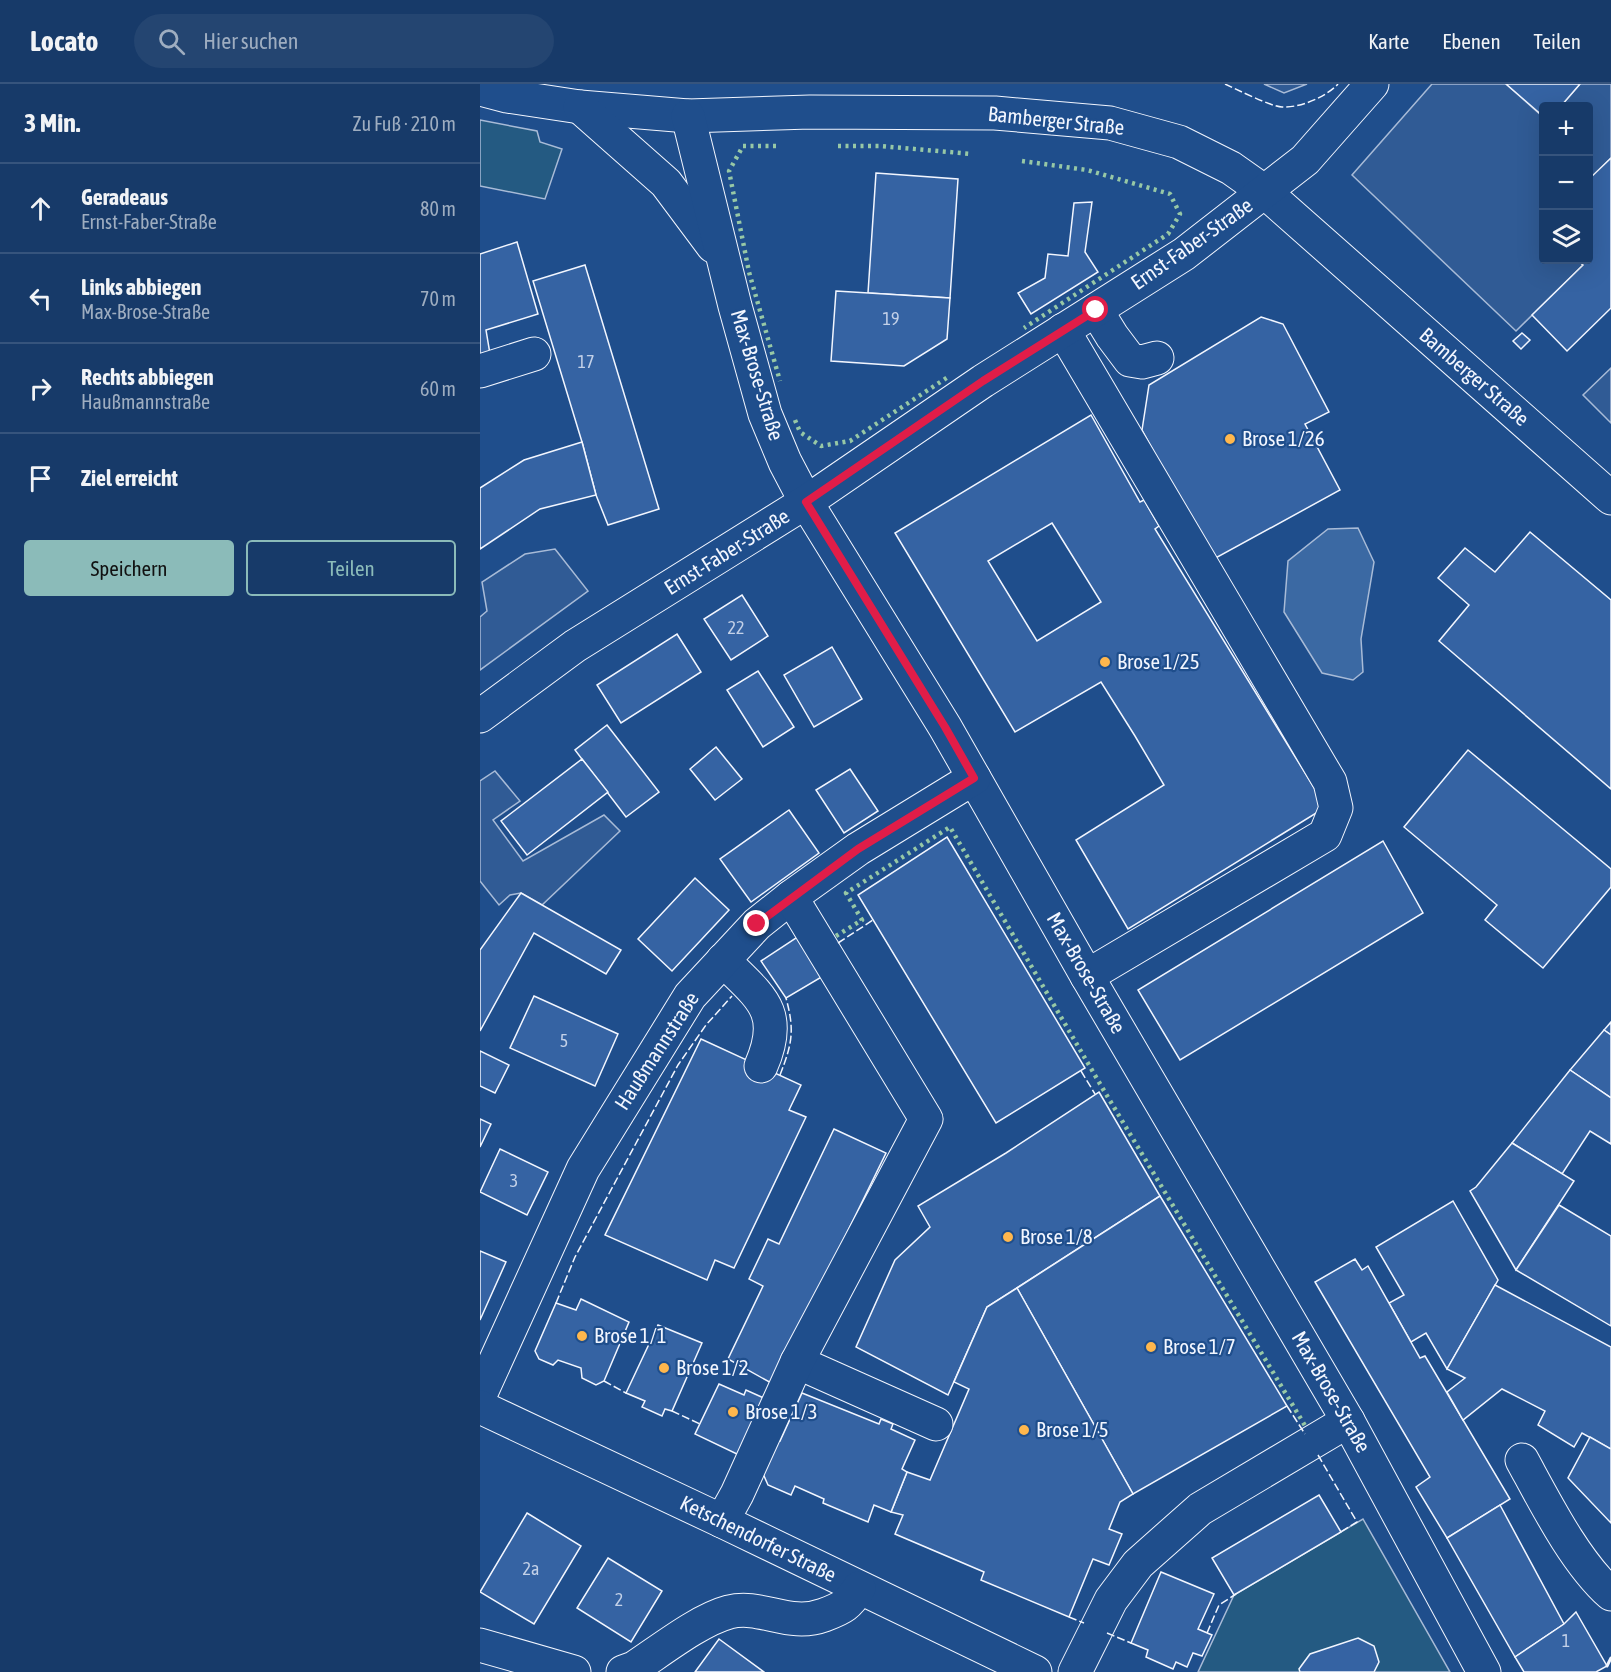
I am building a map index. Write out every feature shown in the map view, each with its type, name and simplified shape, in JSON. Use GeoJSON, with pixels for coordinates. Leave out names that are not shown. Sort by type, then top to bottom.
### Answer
{"type":"FeatureCollection","features":[{"type":"Feature","properties":{"kind":"street","name":"Ernst-Faber-Straße"},"geometry":{"type":"LineString","coordinates":[[480,716],[575,646],[806,502],[983,381],[1184,254],[1305,160],[1372,84]]}},
{"type":"Feature","properties":{"kind":"street","name":"Bamberger Straße"},"geometry":{"type":"LineString","coordinates":[[500,90],[580,107],[688,116],[810,112],[995,113],[1110,123],[1179,142],[1231,168],[1265,192],[1611,498]]}},
{"type":"Feature","properties":{"kind":"street","name":"Max-Brose-Straße"},"geometry":{"type":"LineString","coordinates":[[580,107],[666,183],[723,259]]}},
{"type":"Feature","properties":{"kind":"street","name":"Max-Brose-Straße"},"geometry":{"type":"LineString","coordinates":[[688,116],[703,182],[765,414],[785,462],[806,502],[945,727],[1087,976],[1348,1421],[1484,1672]]}},
{"type":"Feature","properties":{"kind":"street"},"geometry":{"type":"LineString","coordinates":[[1096,310],[1130,360],[1142,362],[1157,358]]}},
{"type":"Feature","properties":{"kind":"street"},"geometry":{"type":"LineString","coordinates":[[1063,330],[1330,782],[1336,808],[1324,834],[1087,976]]}},
{"type":"Feature","properties":{"kind":"street"},"geometry":{"type":"LineString","coordinates":[[480,371],[534,354]]}},
{"type":"Feature","properties":{"kind":"street","name":"Haußmannstraße"},"geometry":{"type":"LineString","coordinates":[[480,1395],[583,1169],[690,996],[757,924],[791,897],[858,849],[974,778]]}},
{"type":"Feature","properties":{"kind":"street"},"geometry":{"type":"LineString","coordinates":[[722,1521],[737,1494],[797,1362],[926,1119],[791,897]]}},
{"type":"Feature","properties":{"kind":"street"},"geometry":{"type":"LineString","coordinates":[[723,960],[761,997],[770,1016],[772,1033],[769,1048],[761,1066]]}},
{"type":"Feature","properties":{"kind":"street"},"geometry":{"type":"LineString","coordinates":[[797,1362],[936,1424]]}},
{"type":"Feature","properties":{"kind":"street","name":"Ketschendorfer Straße"},"geometry":{"type":"LineString","coordinates":[[480,1407],[1035,1672]]}},
{"type":"Feature","properties":{"kind":"street"},"geometry":{"type":"LineString","coordinates":[[1075,1672],[1111,1600],[1138,1564],[1200,1509],[1348,1421]]}},
{"type":"Feature","properties":{"kind":"street"},"geometry":{"type":"LineString","coordinates":[[1522,1460],[1557,1522],[1599,1583],[1611,1594]]}},
{"type":"Feature","properties":{"kind":"street"},"geometry":{"type":"LineString","coordinates":[[623,1672],[634,1668],[701,1624],[729,1612],[748,1610],[797,1620],[811,1620],[843,1608],[860,1588]]}},
{"type":"Feature","properties":{"kind":"street"},"geometry":{"type":"LineString","coordinates":[[480,1645],[574,1672]]}},
{"type":"Feature","properties":{"kind":"shaded area"},"geometry":{"type":"Polygon","coordinates":[[[1264,84],[1307,84],[1284,93],[1264,84]]]}},
{"type":"Feature","properties":{"kind":"shaded area"},"geometry":{"type":"Polygon","coordinates":[[[1432,84],[1506,84],[1539,113],[1539,264],[1583,265],[1516,331],[1352,175],[1432,84]]]}},
{"type":"Feature","properties":{"kind":"shaded area"},"geometry":{"type":"Polygon","coordinates":[[[1580,84],[1611,84],[1611,158],[1593,176],[1593,102],[1564,102],[1580,84]]]}},
{"type":"Feature","properties":{"kind":"shaded area"},"geometry":{"type":"Polygon","coordinates":[[[480,120],[537,131],[540,142],[562,149],[545,199],[480,186],[480,120]]]}},
{"type":"Feature","properties":{"kind":"shaded area"},"geometry":{"type":"Polygon","coordinates":[[[1611,368],[1611,423],[1583,395],[1611,368]]]}},
{"type":"Feature","properties":{"kind":"shaded area"},"geometry":{"type":"Polygon","coordinates":[[[1358,528],[1374,562],[1361,639],[1363,672],[1353,680],[1322,673],[1284,612],[1288,561],[1328,529],[1358,528]]]}},
{"type":"Feature","properties":{"kind":"shaded area"},"geometry":{"type":"Polygon","coordinates":[[[555,549],[588,591],[480,670],[480,617],[487,611],[482,582],[525,554],[555,549]]]}},
{"type":"Feature","properties":{"kind":"shaded area"},"geometry":{"type":"Polygon","coordinates":[[[495,771],[520,801],[493,820],[523,861],[604,815],[620,831],[542,905],[521,893],[510,895],[499,905],[480,881],[480,781],[495,771]]]}},
{"type":"Feature","properties":{"kind":"shaded area"},"geometry":{"type":"Polygon","coordinates":[[[1363,1519],[1450,1672],[1198,1672],[1234,1595],[1363,1519]]]}},
{"type":"Feature","properties":{"kind":"building"},"geometry":{"type":"Polygon","coordinates":[[[1506,84],[1580,84],[1564,102],[1539,102],[1539,113],[1506,84]]]}},
{"type":"Feature","properties":{"kind":"building"},"geometry":{"type":"Polygon","coordinates":[[[1611,158],[1611,308],[1567,351],[1532,315],[1582,264],[1593,264],[1593,175],[1611,158]]]}},
{"type":"Feature","properties":{"kind":"building"},"geometry":{"type":"Polygon","coordinates":[[[876,173],[958,179],[950,298],[868,293],[876,173]]]}},
{"type":"Feature","properties":{"kind":"building"},"geometry":{"type":"Polygon","coordinates":[[[1092,202],[1085,252],[1098,272],[1031,314],[1018,293],[1045,278],[1048,254],[1068,256],[1074,203],[1092,202]]]}},
{"type":"Feature","properties":{"kind":"building"},"geometry":{"type":"Polygon","coordinates":[[[517,242],[538,314],[486,330],[490,354],[480,357],[480,254],[517,242]]]}},
{"type":"Feature","properties":{"kind":"building"},"geometry":{"type":"Polygon","coordinates":[[[585,265],[659,509],[608,525],[596,495],[533,281],[585,265]]]}},
{"type":"Feature","properties":{"kind":"building"},"geometry":{"type":"Polygon","coordinates":[[[836,291],[950,298],[947,339],[904,366],[831,361],[836,291]]]}},
{"type":"Feature","properties":{"kind":"building","name":"Brose 1/26"},"geometry":{"type":"Polygon","coordinates":[[[1261,317],[1283,324],[1329,412],[1305,424],[1340,490],[1212,560],[1142,430],[1149,385],[1261,317]]]}},
{"type":"Feature","properties":{"kind":"building"},"geometry":{"type":"Polygon","coordinates":[[[1522,333],[1530,340],[1521,349],[1513,341],[1522,333]]]}},
{"type":"Feature","properties":{"kind":"building","name":"Brose 1/25"},"geometry":{"type":"Polygon","coordinates":[[[1091,415],[1140,502],[1144,500],[1159,526],[1155,529],[1326,807],[1128,929],[1076,840],[1164,785],[1101,682],[1015,732],[895,533],[1091,415]],[[1052,523],[988,561],[1037,641],[1101,602],[1052,523]]]}},
{"type":"Feature","properties":{"kind":"building"},"geometry":{"type":"Polygon","coordinates":[[[582,442],[596,495],[540,509],[480,549],[480,488],[524,460],[582,442]]]}},
{"type":"Feature","properties":{"kind":"building"},"geometry":{"type":"Polygon","coordinates":[[[1530,532],[1611,600],[1611,789],[1439,641],[1469,605],[1438,578],[1465,548],[1495,572],[1530,532]]]}},
{"type":"Feature","properties":{"kind":"building"},"geometry":{"type":"Polygon","coordinates":[[[742,595],[768,636],[731,660],[704,619],[742,595]]]}},
{"type":"Feature","properties":{"kind":"building"},"geometry":{"type":"Polygon","coordinates":[[[677,634],[701,672],[621,723],[597,685],[677,634]]]}},
{"type":"Feature","properties":{"kind":"building"},"geometry":{"type":"Polygon","coordinates":[[[832,647],[862,699],[814,727],[784,675],[832,647]]]}},
{"type":"Feature","properties":{"kind":"building"},"geometry":{"type":"Polygon","coordinates":[[[758,671],[794,727],[763,747],[727,690],[758,671]]]}},
{"type":"Feature","properties":{"kind":"building"},"geometry":{"type":"Polygon","coordinates":[[[607,725],[659,792],[626,817],[575,750],[607,725]]]}},
{"type":"Feature","properties":{"kind":"building"},"geometry":{"type":"Polygon","coordinates":[[[716,747],[742,779],[715,800],[690,769],[716,747]]]}},
{"type":"Feature","properties":{"kind":"building"},"geometry":{"type":"Polygon","coordinates":[[[1468,750],[1611,869],[1611,887],[1543,968],[1485,920],[1497,905],[1404,827],[1468,750]]]}},
{"type":"Feature","properties":{"kind":"building"},"geometry":{"type":"Polygon","coordinates":[[[582,759],[608,792],[527,855],[501,821],[582,759]]]}},
{"type":"Feature","properties":{"kind":"building"},"geometry":{"type":"Polygon","coordinates":[[[850,769],[878,811],[844,833],[816,790],[850,769]]]}},
{"type":"Feature","properties":{"kind":"building"},"geometry":{"type":"Polygon","coordinates":[[[789,810],[819,853],[751,902],[720,859],[789,810]]]}},
{"type":"Feature","properties":{"kind":"building"},"geometry":{"type":"Polygon","coordinates":[[[947,837],[1085,1068],[996,1123],[858,895],[947,837]]]}},
{"type":"Feature","properties":{"kind":"building"},"geometry":{"type":"Polygon","coordinates":[[[1383,841],[1423,913],[1180,1060],[1138,990],[1383,841]]]}},
{"type":"Feature","properties":{"kind":"building"},"geometry":{"type":"Polygon","coordinates":[[[695,878],[729,910],[672,971],[638,939],[695,878]]]}},
{"type":"Feature","properties":{"kind":"building"},"geometry":{"type":"Polygon","coordinates":[[[521,893],[621,950],[606,974],[534,933],[480,1031],[480,950],[521,893]]]}},
{"type":"Feature","properties":{"kind":"building"},"geometry":{"type":"Polygon","coordinates":[[[805,932],[830,972],[786,998],[761,961],[805,932]]]}},
{"type":"Feature","properties":{"kind":"building"},"geometry":{"type":"Polygon","coordinates":[[[534,996],[618,1034],[595,1086],[510,1048],[534,996]]]}},
{"type":"Feature","properties":{"kind":"building"},"geometry":{"type":"Polygon","coordinates":[[[1611,1022],[1611,1035],[1604,1030],[1611,1022]]]}},
{"type":"Feature","properties":{"kind":"building"},"geometry":{"type":"Polygon","coordinates":[[[1604,1030],[1611,1035],[1611,1098],[1570,1070],[1604,1030]]]}},
{"type":"Feature","properties":{"kind":"building"},"geometry":{"type":"Polygon","coordinates":[[[701,1039],[801,1085],[789,1110],[806,1117],[734,1268],[715,1260],[707,1280],[605,1235],[701,1039]]]}},
{"type":"Feature","properties":{"kind":"building"},"geometry":{"type":"Polygon","coordinates":[[[480,1051],[509,1065],[495,1093],[480,1086],[480,1051]]]}},
{"type":"Feature","properties":{"kind":"building"},"geometry":{"type":"Polygon","coordinates":[[[1570,1070],[1611,1098],[1611,1144],[1590,1131],[1562,1174],[1512,1143],[1570,1070]]]}},
{"type":"Feature","properties":{"kind":"building","name":"Brose 1/8"},"geometry":{"type":"Polygon","coordinates":[[[1099,1092],[1160,1196],[987,1307],[948,1395],[856,1347],[895,1260],[930,1227],[918,1206],[1006,1153],[1099,1092]]]}},
{"type":"Feature","properties":{"kind":"building"},"geometry":{"type":"Polygon","coordinates":[[[480,1119],[491,1124],[480,1147],[480,1119]]]}},
{"type":"Feature","properties":{"kind":"building"},"geometry":{"type":"Polygon","coordinates":[[[834,1129],[886,1153],[773,1384],[728,1359],[763,1286],[749,1279],[768,1239],[779,1244],[834,1129]]]}},
{"type":"Feature","properties":{"kind":"building"},"geometry":{"type":"Polygon","coordinates":[[[1512,1143],[1574,1181],[1516,1270],[1470,1191],[1476,1187],[1512,1143]]]}},
{"type":"Feature","properties":{"kind":"building"},"geometry":{"type":"Polygon","coordinates":[[[500,1149],[548,1172],[527,1215],[480,1192],[500,1149]]]}},
{"type":"Feature","properties":{"kind":"building","name":"Brose 1/7"},"geometry":{"type":"Polygon","coordinates":[[[1160,1196],[1287,1406],[1133,1494],[1017,1288],[1160,1196]]]}},
{"type":"Feature","properties":{"kind":"building"},"geometry":{"type":"Polygon","coordinates":[[[1453,1201],[1498,1280],[1447,1369],[1426,1333],[1411,1342],[1389,1303],[1404,1295],[1376,1247],[1453,1201]]]}},
{"type":"Feature","properties":{"kind":"building"},"geometry":{"type":"Polygon","coordinates":[[[1559,1205],[1611,1236],[1611,1326],[1516,1270],[1559,1205]]]}},
{"type":"Feature","properties":{"kind":"building"},"geometry":{"type":"Polygon","coordinates":[[[480,1251],[506,1262],[480,1320],[480,1251]]]}},
{"type":"Feature","properties":{"kind":"building"},"geometry":{"type":"Polygon","coordinates":[[[1355,1259],[1362,1270],[1368,1266],[1420,1358],[1425,1356],[1510,1499],[1447,1538],[1416,1487],[1430,1477],[1315,1282],[1355,1259]]]}},
{"type":"Feature","properties":{"kind":"building"},"geometry":{"type":"Polygon","coordinates":[[[1495,1285],[1611,1347],[1611,1449],[1582,1433],[1574,1447],[1538,1425],[1545,1411],[1502,1389],[1463,1420],[1447,1392],[1465,1378],[1447,1369],[1495,1285]]]}},
{"type":"Feature","properties":{"kind":"building","name":"Brose 1/5"},"geometry":{"type":"Polygon","coordinates":[[[1017,1288],[1133,1494],[1120,1502],[1109,1529],[1122,1534],[1109,1565],[1093,1559],[1069,1617],[981,1580],[984,1572],[895,1534],[903,1515],[891,1512],[907,1472],[930,1480],[969,1389],[954,1382],[987,1307],[1017,1288]]]}},
{"type":"Feature","properties":{"kind":"building","name":"Brose 1/1"},"geometry":{"type":"Polygon","coordinates":[[[581,1299],[629,1322],[604,1381],[596,1385],[582,1378],[581,1368],[558,1360],[553,1365],[539,1359],[535,1351],[556,1303],[576,1310],[581,1299]]]}},
{"type":"Feature","properties":{"kind":"building","name":"Brose 1/2"},"geometry":{"type":"Polygon","coordinates":[[[658,1325],[702,1343],[672,1411],[665,1409],[662,1416],[642,1407],[645,1401],[626,1393],[658,1325]]]}},
{"type":"Feature","properties":{"kind":"building","name":"Brose 1/3"},"geometry":{"type":"Polygon","coordinates":[[[719,1384],[744,1395],[746,1390],[766,1399],[739,1455],[695,1434],[719,1384]]]}},
{"type":"Feature","properties":{"kind":"building"},"geometry":{"type":"Polygon","coordinates":[[[802,1393],[879,1424],[881,1419],[893,1424],[891,1429],[915,1440],[902,1469],[907,1472],[891,1512],[874,1505],[868,1522],[823,1503],[824,1499],[795,1486],[791,1495],[768,1485],[761,1469],[775,1439],[780,1441],[802,1393]]]}},
{"type":"Feature","properties":{"kind":"building"},"geometry":{"type":"Polygon","coordinates":[[[1590,1437],[1611,1449],[1611,1523],[1568,1478],[1590,1437]]]}},
{"type":"Feature","properties":{"kind":"building"},"geometry":{"type":"Polygon","coordinates":[[[1319,1495],[1341,1532],[1234,1595],[1212,1558],[1319,1495]]]}},
{"type":"Feature","properties":{"kind":"building"},"geometry":{"type":"Polygon","coordinates":[[[1500,1505],[1564,1624],[1515,1657],[1447,1538],[1500,1505]]]}},
{"type":"Feature","properties":{"kind":"building"},"geometry":{"type":"Polygon","coordinates":[[[527,1513],[581,1546],[534,1624],[480,1592],[527,1513]]]}},
{"type":"Feature","properties":{"kind":"building"},"geometry":{"type":"Polygon","coordinates":[[[608,1558],[662,1591],[631,1642],[577,1608],[608,1558]]]}},
{"type":"Feature","properties":{"kind":"building"},"geometry":{"type":"Polygon","coordinates":[[[1161,1572],[1214,1594],[1198,1629],[1212,1635],[1202,1656],[1193,1653],[1187,1667],[1176,1662],[1173,1669],[1146,1657],[1148,1650],[1131,1643],[1161,1572]]]}},
{"type":"Feature","properties":{"kind":"building"},"geometry":{"type":"Polygon","coordinates":[[[1576,1612],[1607,1666],[1596,1672],[1524,1672],[1515,1657],[1564,1624],[1576,1612]]]}},
{"type":"Feature","properties":{"kind":"building"},"geometry":{"type":"Polygon","coordinates":[[[1358,1638],[1374,1646],[1379,1662],[1374,1672],[1300,1672],[1299,1669],[1310,1654],[1358,1638]]]}},
{"type":"Feature","properties":{"kind":"building"},"geometry":{"type":"Polygon","coordinates":[[[719,1639],[764,1672],[695,1672],[719,1639]]]}},
{"type":"Feature","properties":{"kind":"hedge"},"geometry":{"type":"LineString","coordinates":[[776,146],[743,146],[729,171],[749,272],[780,381]]}},
{"type":"Feature","properties":{"kind":"hedge"},"geometry":{"type":"LineString","coordinates":[[838,146],[880,146],[972,154]]}},
{"type":"Feature","properties":{"kind":"hedge"},"geometry":{"type":"LineString","coordinates":[[1022,161],[1087,170],[1170,194],[1180,214],[1168,234],[1024,328]]}},
{"type":"Feature","properties":{"kind":"hedge"},"geometry":{"type":"LineString","coordinates":[[795,420],[800,432],[821,446],[850,441],[948,377]]}},
{"type":"Feature","properties":{"kind":"hedge"},"geometry":{"type":"LineString","coordinates":[[836,936],[862,920],[846,893],[950,827],[1103,1089],[1307,1429]]}},
{"type":"Feature","properties":{"kind":"fence"},"geometry":{"type":"LineString","coordinates":[[1225,84],[1262,101],[1282,107],[1297,106],[1312,101],[1338,84]]}},
{"type":"Feature","properties":{"kind":"fence"},"geometry":{"type":"LineString","coordinates":[[838,943],[873,920]]}},
{"type":"Feature","properties":{"kind":"fence"},"geometry":{"type":"LineString","coordinates":[[556,1303],[575,1257],[678,1065],[706,1025],[732,996]]}},
{"type":"Feature","properties":{"kind":"fence"},"geometry":{"type":"LineString","coordinates":[[780,1075],[791,1037],[791,1020],[786,998]]}},
{"type":"Feature","properties":{"kind":"fence"},"geometry":{"type":"LineString","coordinates":[[1081,1071],[1095,1094]]}},
{"type":"Feature","properties":{"kind":"fence"},"geometry":{"type":"LineString","coordinates":[[604,1381],[626,1393]]}},
{"type":"Feature","properties":{"kind":"fence"},"geometry":{"type":"LineString","coordinates":[[1287,1406],[1305,1434]]}},
{"type":"Feature","properties":{"kind":"fence"},"geometry":{"type":"LineString","coordinates":[[672,1411],[700,1424]]}},
{"type":"Feature","properties":{"kind":"fence"},"geometry":{"type":"LineString","coordinates":[[1318,1455],[1357,1522],[1339,1533]]}},
{"type":"Feature","properties":{"kind":"fence"},"geometry":{"type":"LineString","coordinates":[[1207,1633],[1219,1605],[1236,1594]]}},
{"type":"Feature","properties":{"kind":"fence"},"geometry":{"type":"LineString","coordinates":[[1069,1617],[1084,1623]]}},
{"type":"Feature","properties":{"kind":"fence"},"geometry":{"type":"LineString","coordinates":[[1107,1633],[1131,1643]]}},
{"type":"Feature","properties":{"kind":"wall"},"geometry":{"type":"LineString","coordinates":[[1607,1666],[1611,1658]]}},
{"type":"Feature","properties":{"kind":"place","name":"Brose 1/26"},"geometry":{"type":"Point","coordinates":[1230,439]}},
{"type":"Feature","properties":{"kind":"place","name":"Brose 1/25"},"geometry":{"type":"Point","coordinates":[1105,662]}},
{"type":"Feature","properties":{"kind":"place","name":"Brose 1/8"},"geometry":{"type":"Point","coordinates":[1008,1237]}},
{"type":"Feature","properties":{"kind":"place","name":"Brose 1/1"},"geometry":{"type":"Point","coordinates":[582,1336]}},
{"type":"Feature","properties":{"kind":"place","name":"Brose 1/7"},"geometry":{"type":"Point","coordinates":[1151,1347]}},
{"type":"Feature","properties":{"kind":"place","name":"Brose 1/2"},"geometry":{"type":"Point","coordinates":[664,1368]}},
{"type":"Feature","properties":{"kind":"place","name":"Brose 1/3"},"geometry":{"type":"Point","coordinates":[733,1412]}},
{"type":"Feature","properties":{"kind":"place","name":"Brose 1/5"},"geometry":{"type":"Point","coordinates":[1024,1430]}},
{"type":"Feature","properties":{"kind":"route"},"geometry":{"type":"LineString","coordinates":[[757,924],[858,849],[974,778],[806,502],[983,381],[1096,310]]}}]}
